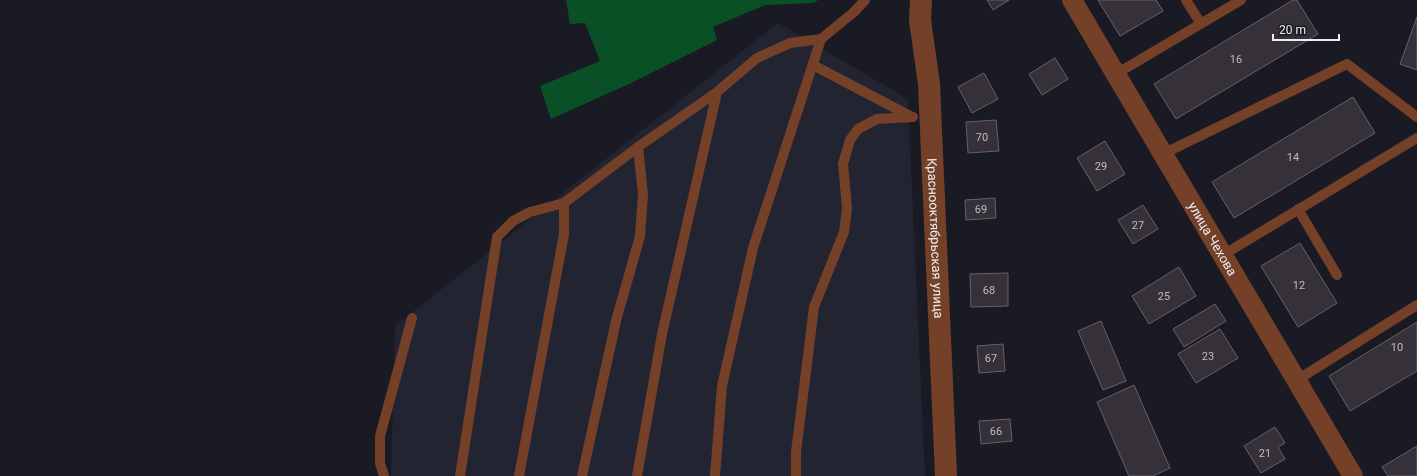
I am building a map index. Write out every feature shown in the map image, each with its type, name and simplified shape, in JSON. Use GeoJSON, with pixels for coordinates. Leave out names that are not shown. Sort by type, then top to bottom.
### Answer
{"type":"FeatureCollection","features":[{"type":"Feature","properties":{"kind":"street","name":"Краснооктябрьская улица"},"geometry":{"type":"LineString","coordinates":[[921,0],[920,20],[929,84],[922,118],[946,476]]}},
{"type":"Feature","properties":{"kind":"street","name":"улица Чехова"},"geometry":{"type":"LineString","coordinates":[[1072,0],[1353,476]]}},
{"type":"Feature","properties":{"kind":"lane"},"geometry":{"type":"LineString","coordinates":[[715,476],[722,386],[753,248],[821,39],[854,12],[865,0]]}},
{"type":"Feature","properties":{"kind":"lane"},"geometry":{"type":"LineString","coordinates":[[1186,0],[1201,24]]}},
{"type":"Feature","properties":{"kind":"lane"},"geometry":{"type":"LineString","coordinates":[[1116,74],[1241,0]]}},
{"type":"Feature","properties":{"kind":"lane"},"geometry":{"type":"LineString","coordinates":[[460,476],[497,237],[513,220],[530,212],[564,203],[638,147],[717,92],[757,58],[790,42],[821,39]]}},
{"type":"Feature","properties":{"kind":"lane"},"geometry":{"type":"LineString","coordinates":[[1163,154],[1346,64],[1417,117]]}},
{"type":"Feature","properties":{"kind":"lane"},"geometry":{"type":"LineString","coordinates":[[813,65],[922,118]]}},
{"type":"Feature","properties":{"kind":"lane"},"geometry":{"type":"LineString","coordinates":[[637,476],[662,334],[717,92]]}},
{"type":"Feature","properties":{"kind":"lane"},"geometry":{"type":"LineString","coordinates":[[796,476],[796,452],[814,307],[844,232],[847,208],[843,164],[850,140],[858,129],[878,119],[922,118]]}},
{"type":"Feature","properties":{"kind":"lane"},"geometry":{"type":"LineString","coordinates":[[1223,255],[1417,138]]}},
{"type":"Feature","properties":{"kind":"lane"},"geometry":{"type":"LineString","coordinates":[[582,476],[616,321],[640,236],[643,194],[638,147]]}},
{"type":"Feature","properties":{"kind":"lane"},"geometry":{"type":"LineString","coordinates":[[519,476],[564,234],[564,203]]}},
{"type":"Feature","properties":{"kind":"lane"},"geometry":{"type":"LineString","coordinates":[[1298,209],[1337,275]]}},
{"type":"Feature","properties":{"kind":"lane"},"geometry":{"type":"LineString","coordinates":[[1297,380],[1417,305]]}},
{"type":"Feature","properties":{"kind":"lane"},"geometry":{"type":"LineString","coordinates":[[384,476],[380,463],[380,436],[412,318]]}},
{"type":"Feature","properties":{"kind":"shaded area"},"geometry":{"type":"Polygon","coordinates":[[[778,23],[908,99],[925,476],[391,476],[395,326],[778,23]]]}},
{"type":"Feature","properties":{"kind":"green space"},"geometry":{"type":"Polygon","coordinates":[[[566,0],[818,0],[814,3],[765,5],[713,27],[717,40],[629,84],[551,119],[540,86],[600,61],[585,23],[570,24],[566,0]]]}},
{"type":"Feature","properties":{"kind":"building"},"geometry":{"type":"Polygon","coordinates":[[[987,0],[1009,0],[993,10],[987,0]]]}},
{"type":"Feature","properties":{"kind":"building"},"geometry":{"type":"Polygon","coordinates":[[[1098,0],[1156,0],[1163,11],[1120,36],[1098,0]]]}},
{"type":"Feature","properties":{"kind":"building"},"geometry":{"type":"Polygon","coordinates":[[[1293,0],[1297,0],[1318,34],[1176,119],[1154,84],[1293,0]]]}},
{"type":"Feature","properties":{"kind":"building"},"geometry":{"type":"Polygon","coordinates":[[[1417,17],[1417,70],[1400,64],[1417,17]]]}},
{"type":"Feature","properties":{"kind":"building"},"geometry":{"type":"Polygon","coordinates":[[[1055,58],[1068,79],[1042,95],[1029,74],[1055,58]]]}},
{"type":"Feature","properties":{"kind":"building"},"geometry":{"type":"Polygon","coordinates":[[[984,73],[998,99],[972,113],[958,87],[984,73]]]}},
{"type":"Feature","properties":{"kind":"building"},"geometry":{"type":"Polygon","coordinates":[[[1353,97],[1375,133],[1234,218],[1212,182],[1353,97]]]}},
{"type":"Feature","properties":{"kind":"building"},"geometry":{"type":"Polygon","coordinates":[[[996,120],[999,151],[968,153],[966,122],[996,120]]]}},
{"type":"Feature","properties":{"kind":"building"},"geometry":{"type":"Polygon","coordinates":[[[1105,141],[1125,174],[1097,191],[1077,158],[1105,141]]]}},
{"type":"Feature","properties":{"kind":"building"},"geometry":{"type":"Polygon","coordinates":[[[995,198],[996,218],[966,220],[965,200],[995,198]]]}},
{"type":"Feature","properties":{"kind":"building"},"geometry":{"type":"Polygon","coordinates":[[[1143,205],[1158,229],[1133,244],[1118,220],[1143,205]]]}},
{"type":"Feature","properties":{"kind":"building"},"geometry":{"type":"Polygon","coordinates":[[[1300,243],[1337,303],[1298,327],[1261,266],[1300,243]]]}},
{"type":"Feature","properties":{"kind":"building"},"geometry":{"type":"Polygon","coordinates":[[[1179,267],[1196,296],[1149,324],[1132,296],[1179,267]]]}},
{"type":"Feature","properties":{"kind":"building"},"geometry":{"type":"Polygon","coordinates":[[[1008,273],[1008,306],[971,307],[970,274],[1008,273]]]}},
{"type":"Feature","properties":{"kind":"building"},"geometry":{"type":"Polygon","coordinates":[[[1215,304],[1226,321],[1184,347],[1173,329],[1215,304]]]}},
{"type":"Feature","properties":{"kind":"building"},"geometry":{"type":"Polygon","coordinates":[[[1101,321],[1126,381],[1103,390],[1078,331],[1101,321]]]}},
{"type":"Feature","properties":{"kind":"building"},"geometry":{"type":"Polygon","coordinates":[[[1417,322],[1417,371],[1350,411],[1329,376],[1417,322]]]}},
{"type":"Feature","properties":{"kind":"building"},"geometry":{"type":"Polygon","coordinates":[[[1220,329],[1238,358],[1196,383],[1178,354],[1220,329]]]}},
{"type":"Feature","properties":{"kind":"building"},"geometry":{"type":"Polygon","coordinates":[[[1003,344],[1005,371],[979,373],[977,346],[1003,344]]]}},
{"type":"Feature","properties":{"kind":"building"},"geometry":{"type":"Polygon","coordinates":[[[1134,385],[1170,468],[1153,476],[1129,476],[1097,402],[1134,385]]]}},
{"type":"Feature","properties":{"kind":"building"},"geometry":{"type":"Polygon","coordinates":[[[1010,419],[1012,441],[981,444],[979,421],[1010,419]]]}},
{"type":"Feature","properties":{"kind":"building"},"geometry":{"type":"Polygon","coordinates":[[[1275,427],[1285,443],[1278,447],[1285,459],[1261,473],[1244,446],[1275,427]]]}},
{"type":"Feature","properties":{"kind":"building"},"geometry":{"type":"Polygon","coordinates":[[[1417,446],[1417,476],[1388,476],[1382,467],[1417,446]]]}}]}
